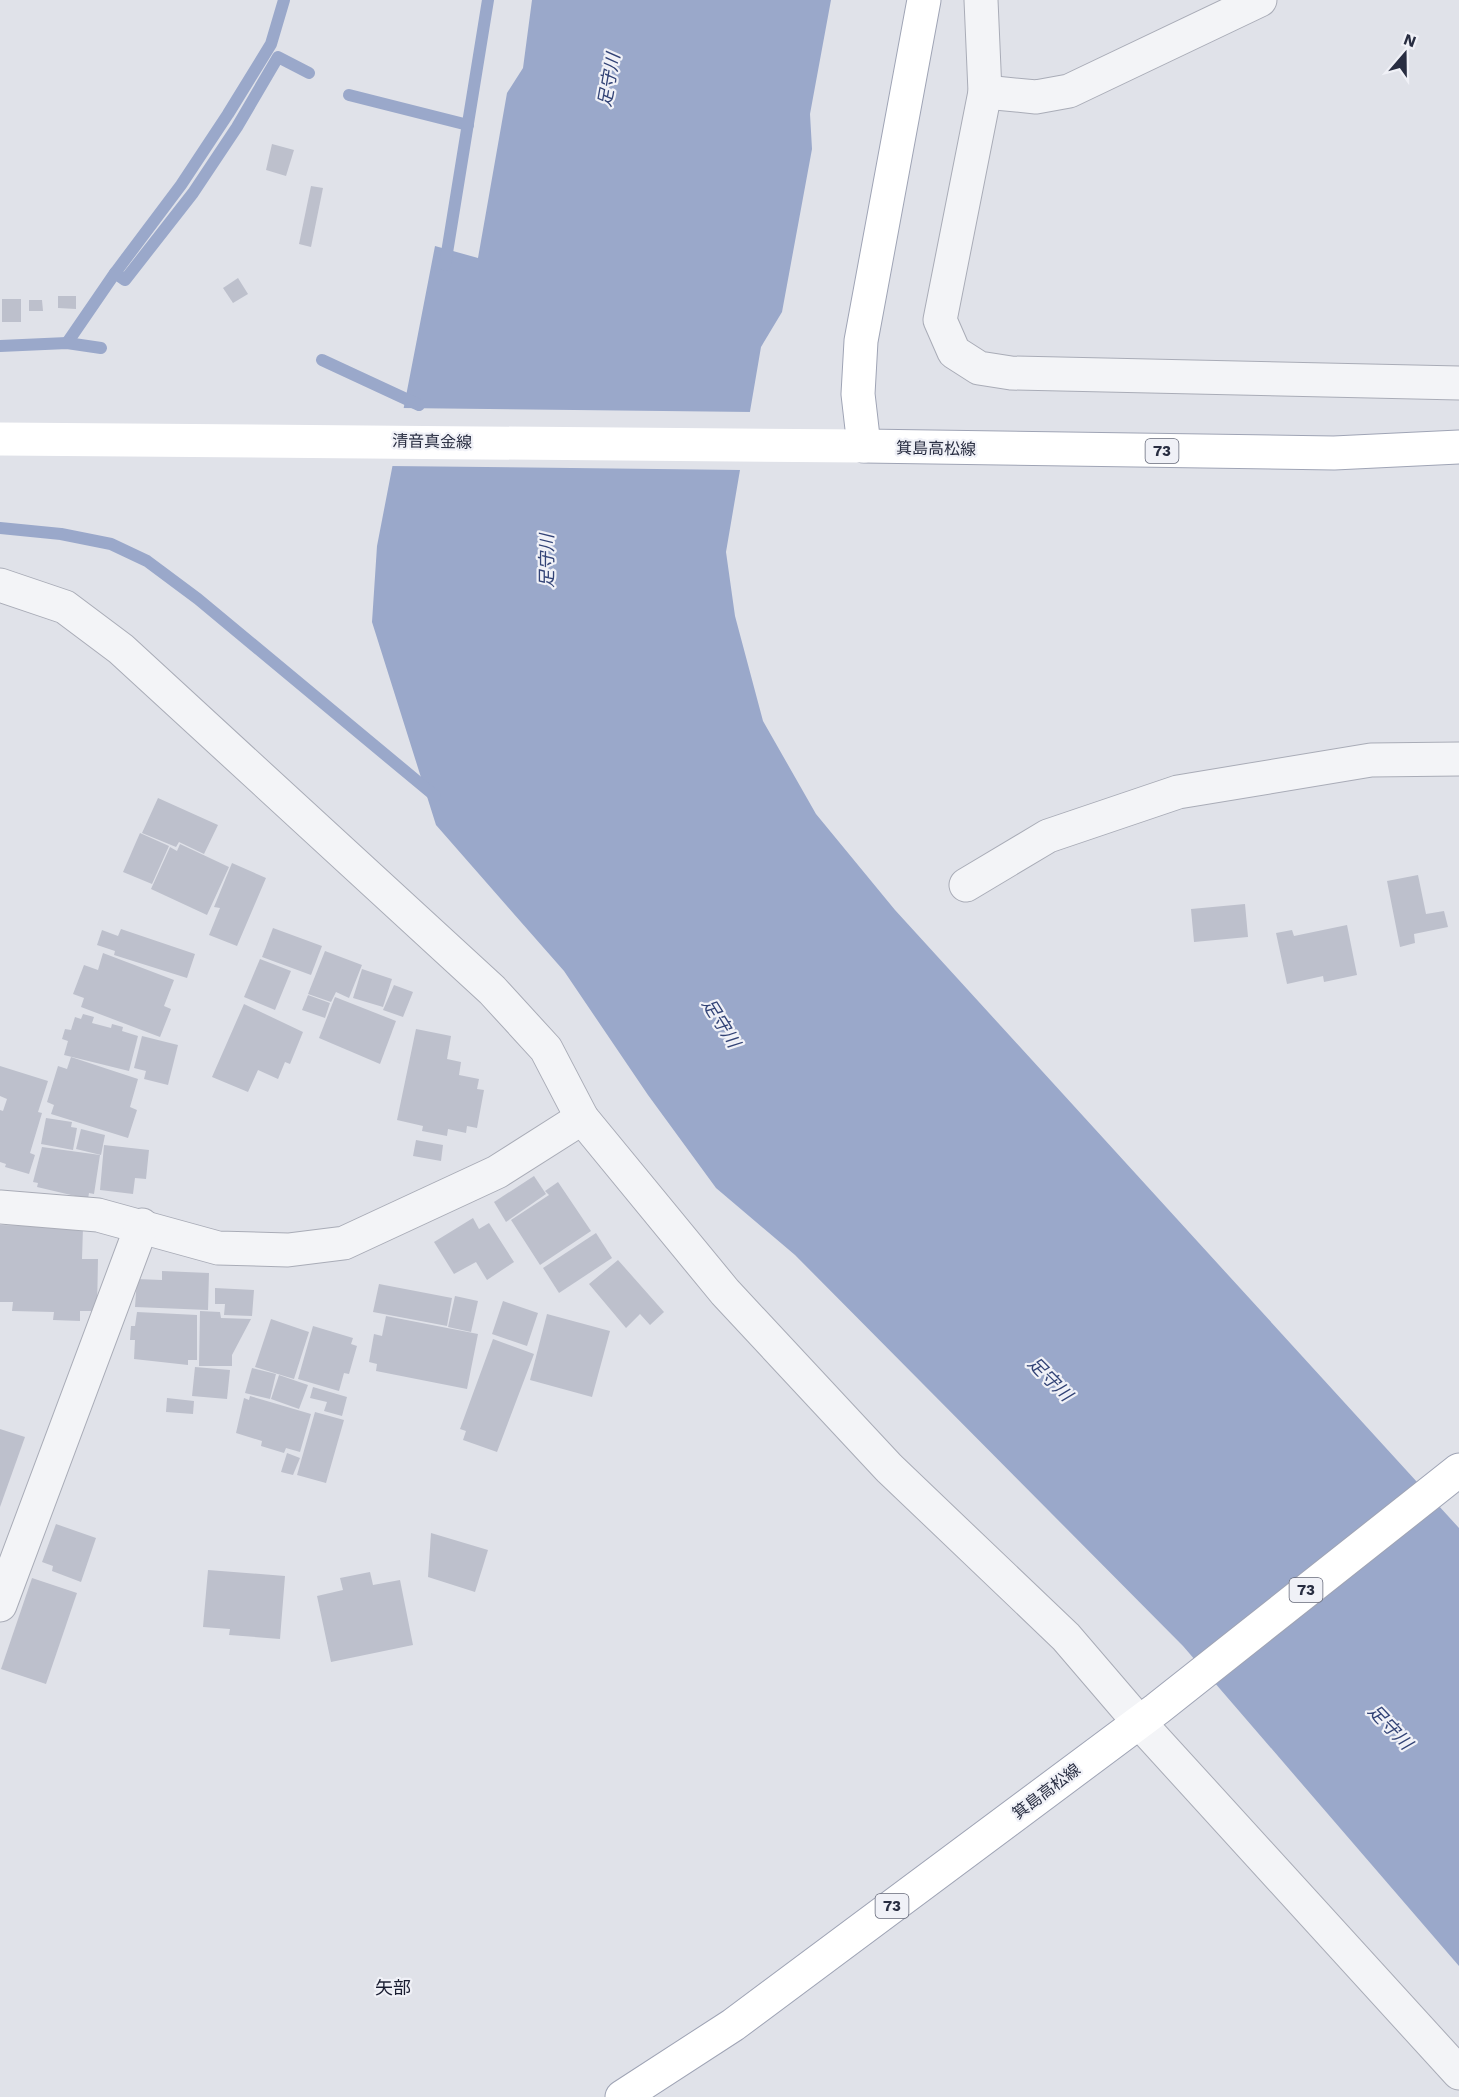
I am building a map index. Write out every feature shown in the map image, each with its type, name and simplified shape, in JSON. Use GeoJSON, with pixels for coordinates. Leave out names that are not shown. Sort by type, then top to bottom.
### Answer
{"type":"FeatureCollection","features":[{"type":"Feature","properties":{"kind":"main road"},"geometry":{"type":"LineString","coordinates":[[864,446],[858,394],[861,341],[924,0]]}},
{"type":"Feature","properties":{"kind":"main road","name":"清音真金線"},"geometry":{"type":"LineString","coordinates":[[0,439],[864,446]]}},
{"type":"Feature","properties":{"kind":"main road","name":"箕島高松線"},"geometry":{"type":"LineString","coordinates":[[864,446],[1334,453],[1459,447]]}},
{"type":"Feature","properties":{"kind":"main road","name":"箕島高松線"},"geometry":{"type":"LineString","coordinates":[[622,2097],[733,2025],[1147,1715],[1457,1471]]}},
{"type":"Feature","properties":{"kind":"street"},"geometry":{"type":"LineString","coordinates":[[981,0],[985,92],[940,320],[954,352],[979,368],[1011,373],[1459,383]]}},
{"type":"Feature","properties":{"kind":"street"},"geometry":{"type":"LineString","coordinates":[[985,92],[1036,97],[1069,91],[1260,0]]}},
{"type":"Feature","properties":{"kind":"street"},"geometry":{"type":"LineString","coordinates":[[0,585],[65,607],[121,649],[492,990],[546,1049],[582,1118],[741,1309],[889,1468],[1147,1715],[1459,2073]]}},
{"type":"Feature","properties":{"kind":"street"},"geometry":{"type":"LineString","coordinates":[[966,885],[1048,836],[1178,792],[1371,760],[1459,759]]}},
{"type":"Feature","properties":{"kind":"street"},"geometry":{"type":"LineString","coordinates":[[0,1207],[98,1215],[142,1225],[218,1248],[288,1250],[344,1243],[497,1172],[582,1118]]}},
{"type":"Feature","properties":{"kind":"street"},"geometry":{"type":"LineString","coordinates":[[0,1605],[142,1225]]}},
{"type":"Feature","properties":{"kind":"water","name":"足守川"},"geometry":{"type":"Polygon","coordinates":[[[532,0],[831,0],[810,114],[812,149],[782,312],[761,347],[726,552],[735,616],[763,721],[816,814],[895,910],[1459,1528],[1459,1966],[1183,1646],[795,1255],[716,1188],[648,1095],[564,971],[436,825],[372,622],[377,546],[435,246],[478,258],[507,93],[523,68],[532,0]]]}},
{"type":"Feature","properties":{"kind":"pier"},"geometry":{"type":"Polygon","coordinates":[[[401,408],[752,412],[742,470],[390,466],[401,408]]]}},
{"type":"Feature","properties":{"kind":"building"},"geometry":{"type":"Polygon","coordinates":[[[272,144],[294,150],[286,176],[266,170],[272,144]]]}},
{"type":"Feature","properties":{"kind":"building"},"geometry":{"type":"Polygon","coordinates":[[[311,186],[323,188],[311,247],[299,244],[311,186]]]}},
{"type":"Feature","properties":{"kind":"building"},"geometry":{"type":"Polygon","coordinates":[[[238,278],[248,294],[233,303],[223,288],[238,278]]]}},
{"type":"Feature","properties":{"kind":"building"},"geometry":{"type":"Polygon","coordinates":[[[58,296],[76,296],[76,309],[58,308],[58,296]]]}},
{"type":"Feature","properties":{"kind":"building"},"geometry":{"type":"Polygon","coordinates":[[[2,299],[21,299],[21,322],[2,322],[2,299]]]}},
{"type":"Feature","properties":{"kind":"building"},"geometry":{"type":"Polygon","coordinates":[[[29,300],[42,300],[43,311],[29,311],[29,300]]]}},
{"type":"Feature","properties":{"kind":"building"},"geometry":{"type":"Polygon","coordinates":[[[158,798],[218,825],[204,854],[179,842],[176,847],[142,833],[158,798]]]}},
{"type":"Feature","properties":{"kind":"building"},"geometry":{"type":"Polygon","coordinates":[[[140,833],[169,846],[152,884],[123,872],[140,833]]]}},
{"type":"Feature","properties":{"kind":"building"},"geometry":{"type":"Polygon","coordinates":[[[180,844],[229,867],[207,915],[151,889],[170,847],[177,851],[180,844]]]}},
{"type":"Feature","properties":{"kind":"building"},"geometry":{"type":"Polygon","coordinates":[[[232,863],[266,878],[237,946],[209,935],[220,908],[214,907],[232,863]]]}},
{"type":"Feature","properties":{"kind":"building"},"geometry":{"type":"Polygon","coordinates":[[[1418,875],[1426,914],[1444,911],[1448,927],[1414,934],[1415,943],[1400,947],[1387,881],[1418,875]]]}},
{"type":"Feature","properties":{"kind":"building"},"geometry":{"type":"Polygon","coordinates":[[[1245,904],[1248,937],[1194,942],[1191,909],[1245,904]]]}},
{"type":"Feature","properties":{"kind":"building"},"geometry":{"type":"Polygon","coordinates":[[[1347,925],[1357,975],[1324,982],[1323,976],[1287,984],[1276,933],[1292,930],[1294,936],[1347,925]]]}},
{"type":"Feature","properties":{"kind":"building"},"geometry":{"type":"Polygon","coordinates":[[[273,928],[322,946],[311,975],[262,957],[273,928]]]}},
{"type":"Feature","properties":{"kind":"building"},"geometry":{"type":"Polygon","coordinates":[[[121,929],[195,954],[187,978],[114,955],[115,951],[97,945],[102,930],[118,936],[121,929]]]}},
{"type":"Feature","properties":{"kind":"building"},"geometry":{"type":"Polygon","coordinates":[[[325,951],[362,965],[349,998],[336,992],[331,1002],[308,994],[325,951]]]}},
{"type":"Feature","properties":{"kind":"building"},"geometry":{"type":"Polygon","coordinates":[[[103,953],[174,980],[164,1006],[171,1009],[160,1037],[81,1007],[84,998],[73,994],[84,965],[98,970],[103,953]]]}},
{"type":"Feature","properties":{"kind":"building"},"geometry":{"type":"Polygon","coordinates":[[[260,959],[291,971],[275,1010],[244,997],[260,959]]]}},
{"type":"Feature","properties":{"kind":"building"},"geometry":{"type":"Polygon","coordinates":[[[362,969],[392,979],[383,1007],[353,998],[362,969]]]}},
{"type":"Feature","properties":{"kind":"building"},"geometry":{"type":"Polygon","coordinates":[[[394,985],[413,992],[403,1017],[383,1010],[394,985]]]}},
{"type":"Feature","properties":{"kind":"building"},"geometry":{"type":"Polygon","coordinates":[[[308,995],[330,1003],[325,1018],[302,1010],[308,995]]]}},
{"type":"Feature","properties":{"kind":"building"},"geometry":{"type":"Polygon","coordinates":[[[335,997],[396,1021],[380,1064],[319,1038],[335,997]]]}},
{"type":"Feature","properties":{"kind":"building"},"geometry":{"type":"Polygon","coordinates":[[[244,1004],[303,1032],[290,1064],[285,1062],[278,1079],[258,1070],[248,1092],[212,1077],[244,1004]]]}},
{"type":"Feature","properties":{"kind":"building"},"geometry":{"type":"Polygon","coordinates":[[[83,1014],[94,1017],[92,1023],[111,1028],[112,1024],[123,1027],[122,1031],[138,1036],[129,1071],[64,1055],[68,1041],[62,1039],[65,1029],[71,1030],[75,1017],[81,1019],[83,1014]]]}},
{"type":"Feature","properties":{"kind":"building"},"geometry":{"type":"Polygon","coordinates":[[[416,1029],[451,1036],[447,1059],[461,1062],[459,1075],[479,1079],[477,1089],[484,1090],[477,1128],[467,1126],[466,1133],[448,1129],[447,1136],[422,1131],[423,1126],[397,1120],[416,1029]]]}},
{"type":"Feature","properties":{"kind":"building"},"geometry":{"type":"Polygon","coordinates":[[[142,1036],[178,1045],[168,1085],[144,1079],[146,1071],[134,1068],[142,1036]]]}},
{"type":"Feature","properties":{"kind":"building"},"geometry":{"type":"Polygon","coordinates":[[[71,1057],[138,1079],[130,1107],[137,1110],[128,1138],[51,1114],[54,1105],[47,1102],[58,1066],[67,1069],[71,1057]]]}},
{"type":"Feature","properties":{"kind":"building"},"geometry":{"type":"Polygon","coordinates":[[[0,1066],[48,1081],[38,1112],[42,1113],[30,1153],[35,1155],[29,1174],[5,1167],[6,1164],[0,1162],[0,1110],[3,1111],[7,1099],[0,1096],[0,1066]]]}},
{"type":"Feature","properties":{"kind":"building"},"geometry":{"type":"Polygon","coordinates":[[[46,1118],[72,1122],[71,1127],[77,1128],[73,1150],[41,1144],[46,1118]]]}},
{"type":"Feature","properties":{"kind":"building"},"geometry":{"type":"Polygon","coordinates":[[[81,1129],[105,1135],[101,1155],[76,1149],[81,1129]]]}},
{"type":"Feature","properties":{"kind":"building"},"geometry":{"type":"Polygon","coordinates":[[[416,1140],[443,1145],[441,1161],[413,1156],[416,1140]]]}},
{"type":"Feature","properties":{"kind":"building"},"geometry":{"type":"Polygon","coordinates":[[[104,1145],[149,1150],[146,1179],[135,1178],[133,1194],[100,1190],[104,1145]]]}},
{"type":"Feature","properties":{"kind":"building"},"geometry":{"type":"Polygon","coordinates":[[[42,1147],[100,1155],[94,1194],[89,1193],[88,1199],[37,1187],[38,1183],[33,1182],[42,1147]]]}},
{"type":"Feature","properties":{"kind":"building"},"geometry":{"type":"Polygon","coordinates":[[[534,1176],[546,1194],[506,1222],[494,1202],[534,1176]]]}},
{"type":"Feature","properties":{"kind":"building"},"geometry":{"type":"Polygon","coordinates":[[[558,1182],[591,1231],[540,1265],[511,1220],[549,1195],[545,1191],[558,1182]]]}},
{"type":"Feature","properties":{"kind":"building"},"geometry":{"type":"Polygon","coordinates":[[[473,1218],[479,1229],[489,1223],[514,1262],[487,1280],[476,1262],[454,1274],[434,1242],[473,1218]]]}},
{"type":"Feature","properties":{"kind":"building"},"geometry":{"type":"Polygon","coordinates":[[[0,1225],[83,1227],[82,1259],[98,1259],[97,1311],[80,1311],[80,1321],[53,1320],[54,1312],[12,1311],[13,1302],[0,1302],[0,1225]]]}},
{"type":"Feature","properties":{"kind":"building"},"geometry":{"type":"Polygon","coordinates":[[[596,1233],[612,1258],[559,1293],[543,1268],[596,1233]]]}},
{"type":"Feature","properties":{"kind":"building"},"geometry":{"type":"Polygon","coordinates":[[[618,1260],[664,1312],[650,1325],[640,1314],[626,1328],[589,1284],[618,1260]]]}},
{"type":"Feature","properties":{"kind":"building"},"geometry":{"type":"Polygon","coordinates":[[[162,1271],[209,1273],[208,1310],[135,1307],[137,1279],[162,1280],[162,1271]]]}},
{"type":"Feature","properties":{"kind":"building"},"geometry":{"type":"Polygon","coordinates":[[[379,1284],[452,1298],[447,1326],[373,1312],[379,1284]]]}},
{"type":"Feature","properties":{"kind":"building"},"geometry":{"type":"Polygon","coordinates":[[[215,1288],[254,1290],[252,1316],[224,1315],[225,1304],[215,1304],[215,1288]]]}},
{"type":"Feature","properties":{"kind":"building"},"geometry":{"type":"Polygon","coordinates":[[[455,1296],[478,1301],[471,1332],[448,1327],[455,1296]]]}},
{"type":"Feature","properties":{"kind":"building"},"geometry":{"type":"Polygon","coordinates":[[[503,1301],[538,1313],[527,1346],[492,1334],[503,1301]]]}},
{"type":"Feature","properties":{"kind":"building"},"geometry":{"type":"Polygon","coordinates":[[[200,1311],[220,1312],[221,1318],[251,1319],[232,1355],[232,1366],[199,1366],[200,1311]]]}},
{"type":"Feature","properties":{"kind":"building"},"geometry":{"type":"Polygon","coordinates":[[[137,1312],[197,1315],[197,1360],[188,1360],[188,1365],[134,1359],[135,1340],[130,1340],[131,1326],[135,1326],[137,1312]]]}},
{"type":"Feature","properties":{"kind":"building"},"geometry":{"type":"Polygon","coordinates":[[[547,1314],[610,1331],[592,1397],[530,1380],[547,1314]]]}},
{"type":"Feature","properties":{"kind":"building"},"geometry":{"type":"Polygon","coordinates":[[[386,1316],[478,1334],[467,1389],[376,1371],[377,1364],[369,1362],[374,1334],[382,1336],[386,1316]]]}},
{"type":"Feature","properties":{"kind":"building"},"geometry":{"type":"Polygon","coordinates":[[[271,1319],[309,1332],[294,1379],[255,1367],[271,1319]]]}},
{"type":"Feature","properties":{"kind":"building"},"geometry":{"type":"Polygon","coordinates":[[[313,1326],[353,1338],[351,1344],[357,1346],[349,1374],[344,1373],[339,1391],[298,1379],[313,1326]]]}},
{"type":"Feature","properties":{"kind":"building"},"geometry":{"type":"Polygon","coordinates":[[[493,1339],[534,1354],[497,1452],[463,1440],[466,1431],[460,1429],[493,1339]]]}},
{"type":"Feature","properties":{"kind":"building"},"geometry":{"type":"Polygon","coordinates":[[[195,1367],[230,1370],[227,1399],[192,1396],[195,1367]]]}},
{"type":"Feature","properties":{"kind":"building"},"geometry":{"type":"Polygon","coordinates":[[[252,1368],[276,1374],[270,1399],[245,1393],[252,1368]]]}},
{"type":"Feature","properties":{"kind":"building"},"geometry":{"type":"Polygon","coordinates":[[[279,1375],[308,1385],[299,1409],[271,1399],[279,1375]]]}},
{"type":"Feature","properties":{"kind":"building"},"geometry":{"type":"Polygon","coordinates":[[[313,1387],[347,1397],[342,1416],[324,1411],[327,1402],[310,1398],[313,1387]]]}},
{"type":"Feature","properties":{"kind":"building"},"geometry":{"type":"Polygon","coordinates":[[[250,1396],[311,1414],[300,1452],[286,1448],[284,1453],[261,1446],[262,1441],[236,1433],[244,1398],[249,1400],[250,1396]]]}},
{"type":"Feature","properties":{"kind":"building"},"geometry":{"type":"Polygon","coordinates":[[[167,1398],[194,1401],[193,1414],[166,1412],[167,1398]]]}},
{"type":"Feature","properties":{"kind":"building"},"geometry":{"type":"Polygon","coordinates":[[[315,1412],[344,1420],[326,1483],[297,1475],[315,1412]]]}},
{"type":"Feature","properties":{"kind":"building"},"geometry":{"type":"Polygon","coordinates":[[[0,1429],[25,1437],[0,1507],[0,1429]]]}},
{"type":"Feature","properties":{"kind":"building"},"geometry":{"type":"Polygon","coordinates":[[[287,1453],[300,1458],[293,1475],[281,1472],[287,1453]]]}},
{"type":"Feature","properties":{"kind":"building"},"geometry":{"type":"Polygon","coordinates":[[[56,1524],[96,1538],[81,1582],[52,1571],[53,1566],[42,1562],[56,1524]]]}},
{"type":"Feature","properties":{"kind":"building"},"geometry":{"type":"Polygon","coordinates":[[[431,1533],[488,1550],[475,1592],[428,1577],[431,1533]]]}},
{"type":"Feature","properties":{"kind":"building"},"geometry":{"type":"Polygon","coordinates":[[[208,1570],[285,1576],[280,1639],[229,1635],[230,1629],[203,1627],[208,1570]]]}},
{"type":"Feature","properties":{"kind":"building"},"geometry":{"type":"Polygon","coordinates":[[[370,1572],[373,1585],[400,1580],[413,1645],[331,1662],[317,1596],[343,1590],[340,1578],[370,1572]]]}},
{"type":"Feature","properties":{"kind":"building"},"geometry":{"type":"Polygon","coordinates":[[[32,1578],[77,1593],[46,1684],[1,1669],[32,1578]]]}},
{"type":"Feature","properties":{"kind":"waterway"},"geometry":{"type":"LineString","coordinates":[[115,273],[181,185],[228,114],[271,44],[284,0]]}},
{"type":"Feature","properties":{"kind":"waterway"},"geometry":{"type":"LineString","coordinates":[[445,265],[488,0]]}},
{"type":"Feature","properties":{"kind":"waterway"},"geometry":{"type":"LineString","coordinates":[[67,343],[115,273],[125,280],[193,193],[237,127],[278,57],[309,73]]}},
{"type":"Feature","properties":{"kind":"waterway"},"geometry":{"type":"LineString","coordinates":[[349,95],[468,125]]}},
{"type":"Feature","properties":{"kind":"waterway"},"geometry":{"type":"LineString","coordinates":[[0,346],[67,343],[101,348]]}},
{"type":"Feature","properties":{"kind":"waterway"},"geometry":{"type":"LineString","coordinates":[[322,360],[419,405]]}},
{"type":"Feature","properties":{"kind":"waterway"},"geometry":{"type":"LineString","coordinates":[[0,528],[61,534],[111,544],[147,561],[198,599],[435,796]]}},
{"type":"Feature","properties":{"kind":"district","name":"矢部"},"geometry":{"type":"Point","coordinates":[393,1988]}}]}
